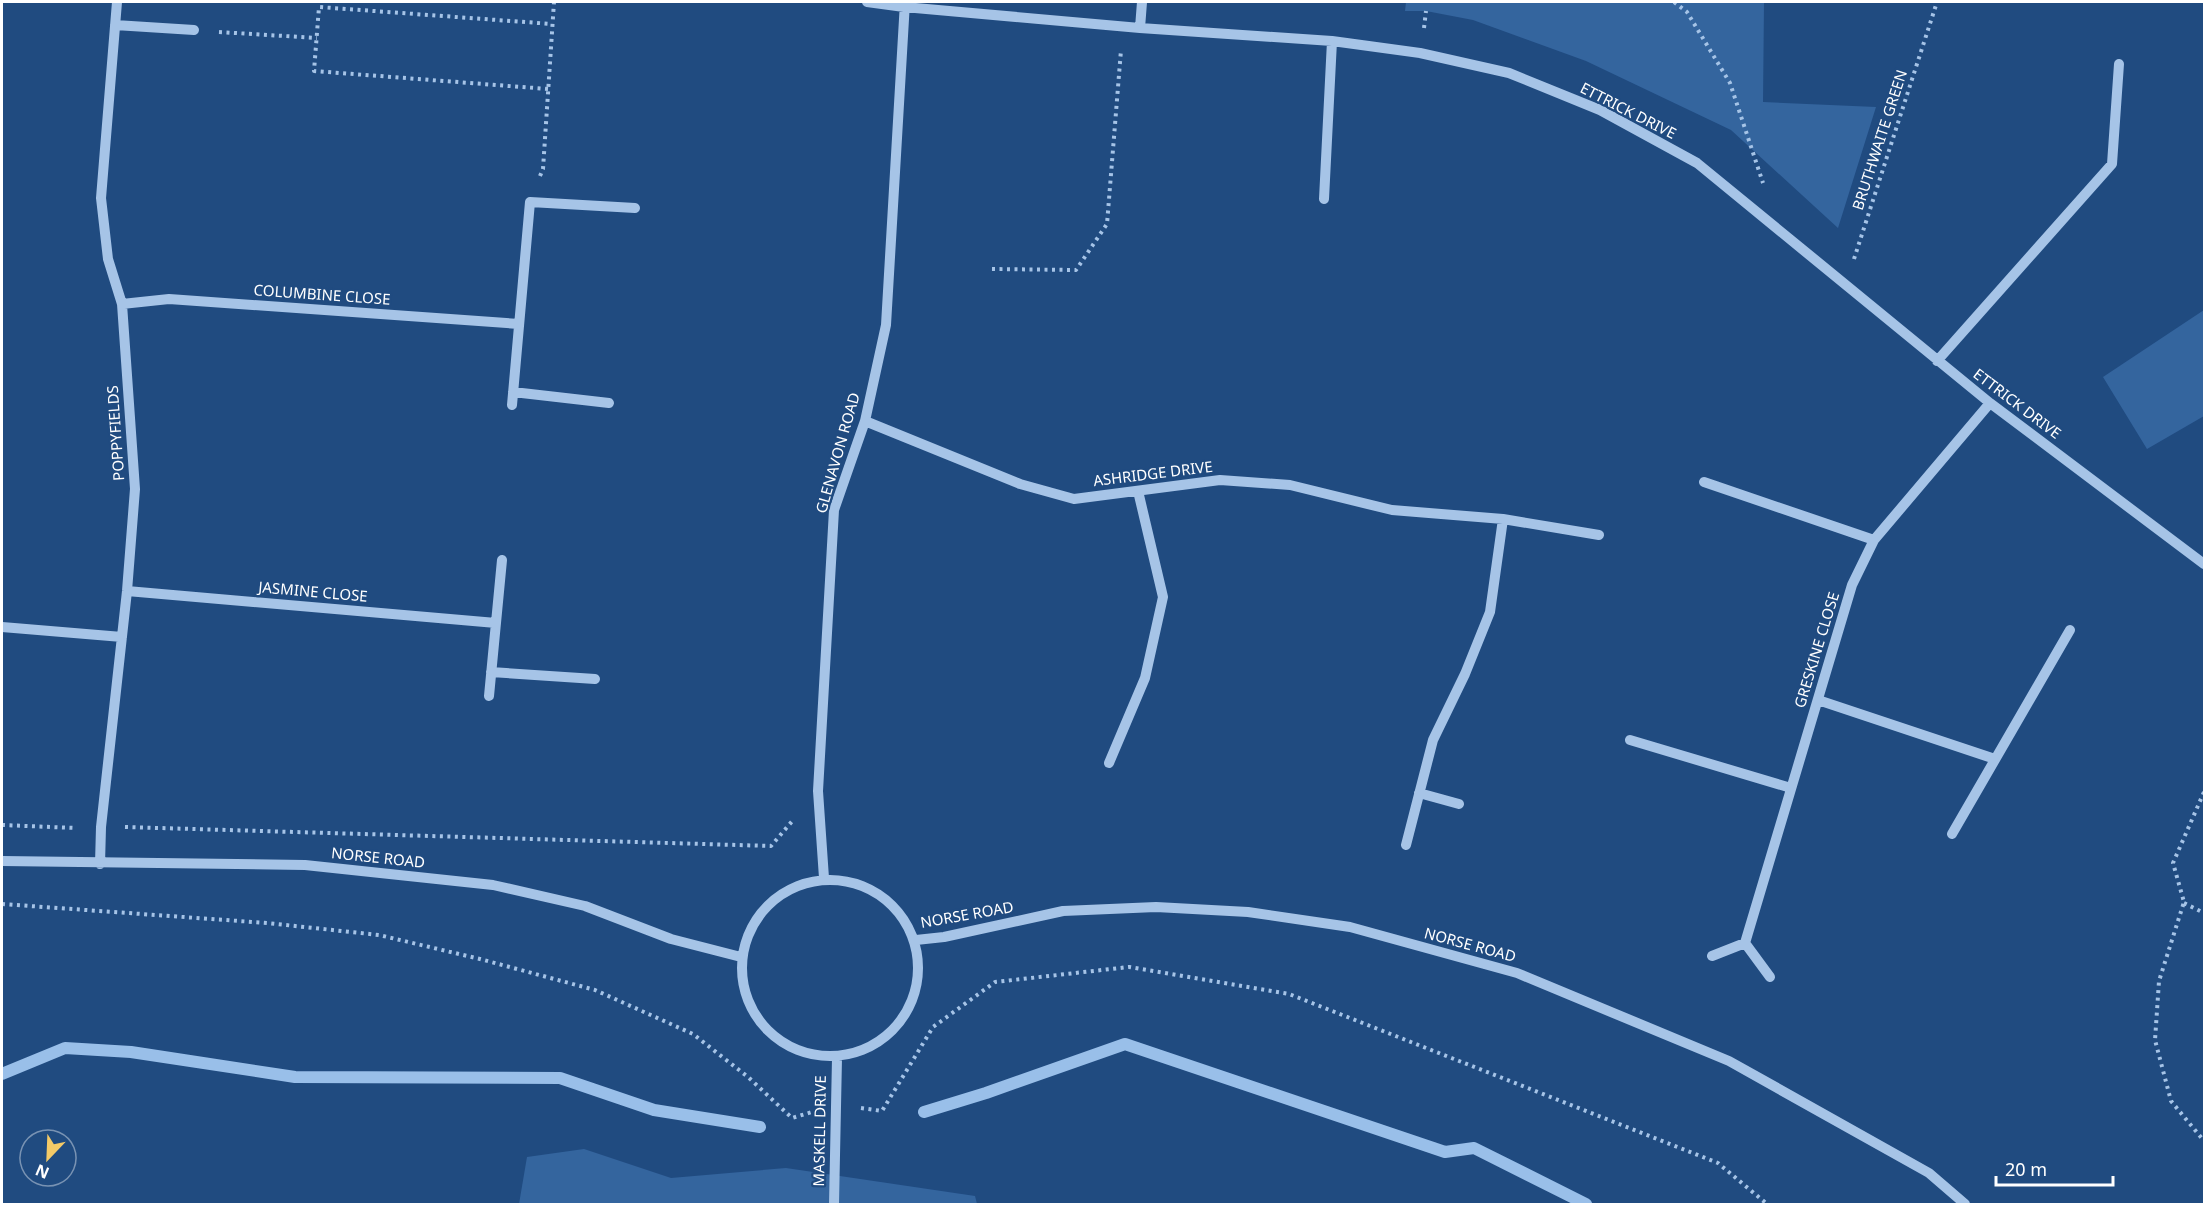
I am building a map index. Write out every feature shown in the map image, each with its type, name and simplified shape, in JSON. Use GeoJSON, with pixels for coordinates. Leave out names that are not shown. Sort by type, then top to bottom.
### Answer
{"type":"FeatureCollection","features":[{"type":"Feature","properties":{"kind":"street","name":"POPPYFIELDS"},"geometry":{"type":"LineString","coordinates":[[100,864],[101,826],[127,591],[135,489],[122,304],[108,259],[101,198],[117,2]]}},
{"type":"Feature","properties":{"kind":"street","name":"ETTRICK DRIVE"},"geometry":{"type":"LineString","coordinates":[[867,2],[1140,28],[1332,41],[1420,53],[1509,73],[1600,110],[1697,163],[1990,403],[2205,564]]}},
{"type":"Feature","properties":{"kind":"street"},"geometry":{"type":"LineString","coordinates":[[1140,28],[1142,2]]}},
{"type":"Feature","properties":{"kind":"street","name":"GLENAVON ROAD"},"geometry":{"type":"LineString","coordinates":[[824,878],[818,791],[834,510],[865,421],[886,325],[905,4]]}},
{"type":"Feature","properties":{"kind":"street"},"geometry":{"type":"LineString","coordinates":[[115,25],[194,30]]}},
{"type":"Feature","properties":{"kind":"street"},"geometry":{"type":"LineString","coordinates":[[1324,199],[1332,41]]}},
{"type":"Feature","properties":{"kind":"street"},"geometry":{"type":"LineString","coordinates":[[1937,361],[2112,164],[2119,64]]}},
{"type":"Feature","properties":{"kind":"street"},"geometry":{"type":"LineString","coordinates":[[512,405],[530,202],[635,208]]}},
{"type":"Feature","properties":{"kind":"street","name":"COLUMBINE CLOSE"},"geometry":{"type":"LineString","coordinates":[[122,304],[169,299],[519,324]]}},
{"type":"Feature","properties":{"kind":"street"},"geometry":{"type":"LineString","coordinates":[[513,392],[609,403]]}},
{"type":"Feature","properties":{"kind":"street","name":"GRESKINE CLOSE"},"geometry":{"type":"LineString","coordinates":[[1744,943],[1852,585],[1874,540],[1990,403]]}},
{"type":"Feature","properties":{"kind":"street","name":"ASHRIDGE DRIVE"},"geometry":{"type":"LineString","coordinates":[[865,421],[1020,484],[1074,499],[1220,480],[1290,485],[1392,510],[1503,519],[1599,535]]}},
{"type":"Feature","properties":{"kind":"street"},"geometry":{"type":"LineString","coordinates":[[1704,482],[1874,540]]}},
{"type":"Feature","properties":{"kind":"street"},"geometry":{"type":"LineString","coordinates":[[1109,763],[1144,678],[1163,597],[1138,491]]}},
{"type":"Feature","properties":{"kind":"street"},"geometry":{"type":"LineString","coordinates":[[1406,845],[1433,740],[1465,674],[1490,612],[1503,519]]}},
{"type":"Feature","properties":{"kind":"street"},"geometry":{"type":"LineString","coordinates":[[489,696],[502,560]]}},
{"type":"Feature","properties":{"kind":"street","name":"JASMINE CLOSE"},"geometry":{"type":"LineString","coordinates":[[127,591],[496,623]]}},
{"type":"Feature","properties":{"kind":"street"},"geometry":{"type":"LineString","coordinates":[[2,627],[122,637]]}},
{"type":"Feature","properties":{"kind":"street"},"geometry":{"type":"LineString","coordinates":[[1952,834],[2070,630]]}},
{"type":"Feature","properties":{"kind":"street"},"geometry":{"type":"LineString","coordinates":[[491,672],[595,679]]}},
{"type":"Feature","properties":{"kind":"street"},"geometry":{"type":"LineString","coordinates":[[1818,700],[1995,759]]}},
{"type":"Feature","properties":{"kind":"street"},"geometry":{"type":"LineString","coordinates":[[1630,741],[1791,788]]}},
{"type":"Feature","properties":{"kind":"street"},"geometry":{"type":"LineString","coordinates":[[1419,793],[1459,804]]}},
{"type":"Feature","properties":{"kind":"street","name":"NORSE ROAD"},"geometry":{"type":"LineString","coordinates":[[2,861],[304,865],[493,885],[585,906],[671,939],[741,957]]}},
{"type":"Feature","properties":{"kind":"street","name":"NORSE ROAD"},"geometry":{"type":"LineString","coordinates":[[824,878],[861,884],[894,905],[916,940],[920,980],[897,1028],[867,1050],[837,1058],[794,1050],[757,1020],[743,989],[741,957],[754,920],[786,890],[824,878]]}},
{"type":"Feature","properties":{"kind":"street","name":"NORSE ROAD"},"geometry":{"type":"LineString","coordinates":[[916,940],[944,937],[1063,912],[1156,907],[1248,912],[1350,927],[1517,973],[1729,1061],[1929,1173],[1965,1204]]}},
{"type":"Feature","properties":{"kind":"street"},"geometry":{"type":"LineString","coordinates":[[1712,956],[1744,943],[1770,977]]}},
{"type":"Feature","properties":{"kind":"street","name":"MASKELL DRIVE"},"geometry":{"type":"LineString","coordinates":[[834,1204],[837,1058]]}},
{"type":"Feature","properties":{"kind":"path"},"geometry":{"type":"LineString","coordinates":[[530,202],[543,169],[554,2]]}},
{"type":"Feature","properties":{"kind":"path"},"geometry":{"type":"LineString","coordinates":[[1674,2],[1687,12],[1730,83],[1763,184]]}},
{"type":"Feature","properties":{"kind":"path","name":"BRUTHWAITE GREEN"},"geometry":{"type":"LineString","coordinates":[[1846,285],[1937,2]]}},
{"type":"Feature","properties":{"kind":"path"},"geometry":{"type":"LineString","coordinates":[[548,89],[314,72],[319,7],[552,24]]}},
{"type":"Feature","properties":{"kind":"path"},"geometry":{"type":"LineString","coordinates":[[992,269],[1076,270],[1107,224],[1123,26]]}},
{"type":"Feature","properties":{"kind":"path"},"geometry":{"type":"LineString","coordinates":[[194,30],[317,38]]}},
{"type":"Feature","properties":{"kind":"path"},"geometry":{"type":"LineString","coordinates":[[2,825],[771,846],[818,791]]}},
{"type":"Feature","properties":{"kind":"path"},"geometry":{"type":"LineString","coordinates":[[2205,792],[2173,863],[2184,903],[2159,981],[2155,1040],[2170,1101],[2205,1141]]}},
{"type":"Feature","properties":{"kind":"path"},"geometry":{"type":"LineString","coordinates":[[2184,903],[2205,913]]}},
{"type":"Feature","properties":{"kind":"path"},"geometry":{"type":"LineString","coordinates":[[2,904],[267,923],[379,935],[480,958],[595,990],[693,1034],[748,1077],[792,1118]]}},
{"type":"Feature","properties":{"kind":"path"},"geometry":{"type":"LineString","coordinates":[[882,1111],[933,1027],[995,982],[1130,967],[1289,994],[1718,1163],[1767,1204]]}},
{"type":"Feature","properties":{"kind":"shaded area"},"geometry":{"type":"Polygon","coordinates":[[[1406,2],[1764,2],[1763,102],[1876,107],[1838,228],[1731,130],[1586,61],[1473,20],[1426,11],[1405,11],[1406,2]]]}},
{"type":"Feature","properties":{"kind":"shaded area"},"geometry":{"type":"Polygon","coordinates":[[[2204,310],[2204,416],[2147,449],[2103,377],[2204,310]]]}},
{"type":"Feature","properties":{"kind":"shaded area"},"geometry":{"type":"Polygon","coordinates":[[[584,1149],[671,1178],[786,1168],[975,1196],[977,1204],[519,1204],[527,1157],[584,1149]]]}},
{"type":"Feature","properties":{"kind":"waterway"},"geometry":{"type":"LineString","coordinates":[[924,1112],[986,1093],[1125,1044],[1445,1152],[1474,1148],[1586,1204]]}},
{"type":"Feature","properties":{"kind":"waterway"},"geometry":{"type":"LineString","coordinates":[[2,1074],[65,1048],[131,1052],[295,1077],[560,1078],[654,1110],[760,1127]]}}]}
